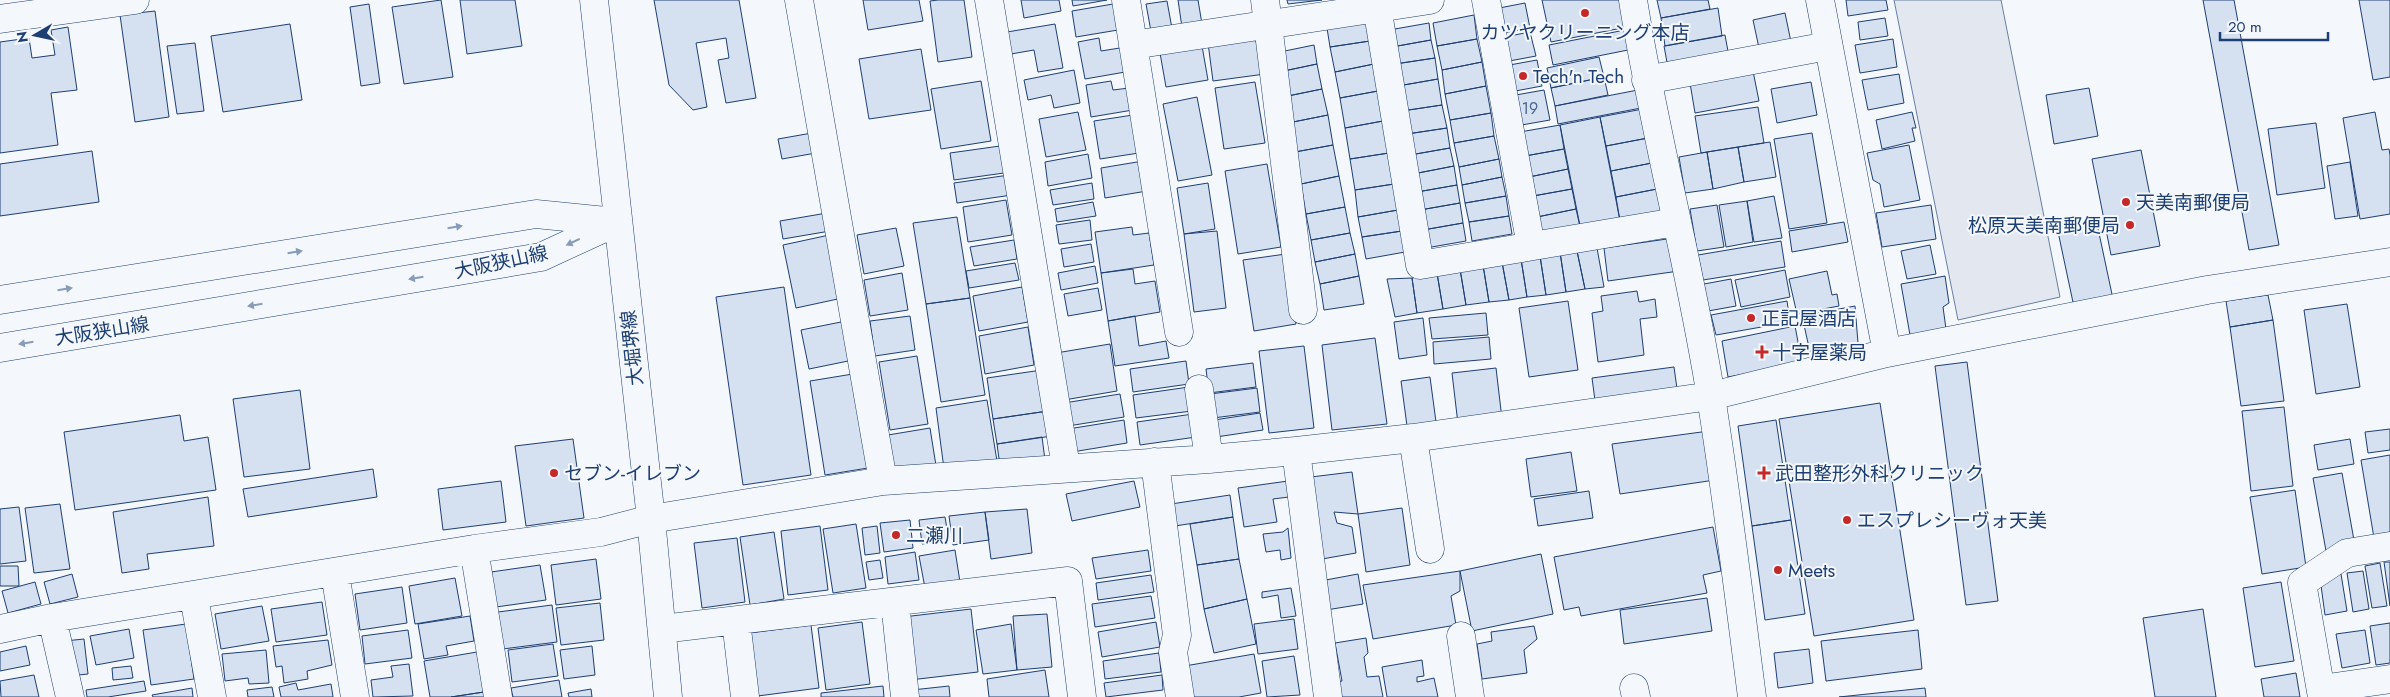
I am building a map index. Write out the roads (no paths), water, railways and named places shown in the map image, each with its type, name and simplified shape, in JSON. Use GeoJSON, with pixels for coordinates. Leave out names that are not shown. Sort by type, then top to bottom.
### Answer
{"type":"FeatureCollection","features":[{"type":"Feature","properties":{"kind":"street"},"geometry":{"type":"LineString","coordinates":[[0,19],[135,0]]}},
{"type":"Feature","properties":{"kind":"street","name":"大堀堺線"},"geometry":{"type":"LineString","coordinates":[[594,0],[651,519],[668,697]]}},
{"type":"Feature","properties":{"kind":"street"},"geometry":{"type":"LineString","coordinates":[[799,0],[883,481]]}},
{"type":"Feature","properties":{"kind":"street"},"geometry":{"type":"LineString","coordinates":[[989,0],[1066,468]]}},
{"type":"Feature","properties":{"kind":"street"},"geometry":{"type":"LineString","coordinates":[[1126,0],[1179,332]]}},
{"type":"Feature","properties":{"kind":"street"},"geometry":{"type":"LineString","coordinates":[[1133,45],[1266,12],[1376,7],[1430,0]]}},
{"type":"Feature","properties":{"kind":"street"},"geometry":{"type":"LineString","coordinates":[[1486,0],[1531,246]]}},
{"type":"Feature","properties":{"kind":"street"},"geometry":{"type":"LineString","coordinates":[[1633,0],[1646,80],[1711,396],[1752,697]]}},
{"type":"Feature","properties":{"kind":"street"},"geometry":{"type":"LineString","coordinates":[[1820,0],[1887,353]]}},
{"type":"Feature","properties":{"kind":"street"},"geometry":{"type":"LineString","coordinates":[[1376,7],[1420,265],[1676,222]]}},
{"type":"Feature","properties":{"kind":"street"},"geometry":{"type":"LineString","coordinates":[[1266,12],[1303,310]]}},
{"type":"Feature","properties":{"kind":"street"},"geometry":{"type":"LineString","coordinates":[[1646,80],[1828,46]]}},
{"type":"Feature","properties":{"kind":"street","name":"大阪狭山線"},"geometry":{"type":"LineString","coordinates":[[0,300],[536,214],[617,222]]}},
{"type":"Feature","properties":{"kind":"street","name":"大阪狭山線"},"geometry":{"type":"LineString","coordinates":[[0,348],[541,257],[617,222]]}},
{"type":"Feature","properties":{"kind":"street"},"geometry":{"type":"LineString","coordinates":[[0,629],[52,618],[474,549],[601,532],[651,519],[883,481],[1209,459],[1296,451],[1413,438],[1711,396],[1887,353],[2207,290],[2390,262]]}},
{"type":"Feature","properties":{"kind":"street"},"geometry":{"type":"LineString","coordinates":[[1199,389],[1209,459]]}},
{"type":"Feature","properties":{"kind":"street"},"geometry":{"type":"LineString","coordinates":[[1413,438],[1430,549]]}},
{"type":"Feature","properties":{"kind":"street"},"geometry":{"type":"LineString","coordinates":[[1296,451],[1328,697]]}},
{"type":"Feature","properties":{"kind":"street"},"geometry":{"type":"LineString","coordinates":[[1155,462],[1177,634],[1173,652],[1180,697]]}},
{"type":"Feature","properties":{"kind":"street"},"geometry":{"type":"LineString","coordinates":[[2390,546],[2347,553],[2302,582],[2322,693],[2390,679]]}},
{"type":"Feature","properties":{"kind":"street"},"geometry":{"type":"LineString","coordinates":[[474,549],[498,697]]}},
{"type":"Feature","properties":{"kind":"street"},"geometry":{"type":"LineString","coordinates":[[335,573],[356,697]]}},
{"type":"Feature","properties":{"kind":"street"},"geometry":{"type":"LineString","coordinates":[[662,629],[1068,581],[1082,697]]}},
{"type":"Feature","properties":{"kind":"street"},"geometry":{"type":"LineString","coordinates":[[194,596],[212,697]]}},
{"type":"Feature","properties":{"kind":"street"},"geometry":{"type":"LineString","coordinates":[[895,602],[905,697]]}},
{"type":"Feature","properties":{"kind":"street"},"geometry":{"type":"LineString","coordinates":[[52,618],[70,697]]}},
{"type":"Feature","properties":{"kind":"street"},"geometry":{"type":"LineString","coordinates":[[736,621],[745,697]]}},
{"type":"Feature","properties":{"kind":"street"},"geometry":{"type":"LineString","coordinates":[[1461,636],[1470,697]]}},
{"type":"Feature","properties":{"kind":"place","name":"カツヤクリーニング本店"},"geometry":{"type":"Point","coordinates":[1585,13]}},
{"type":"Feature","properties":{"kind":"place","name":"Tech'n Tech"},"geometry":{"type":"Point","coordinates":[1523,76]}},
{"type":"Feature","properties":{"kind":"place","name":"天美南郵便局"},"geometry":{"type":"Point","coordinates":[2126,202]}},
{"type":"Feature","properties":{"kind":"place","name":"松原天美南郵便局"},"geometry":{"type":"Point","coordinates":[2130,225]}},
{"type":"Feature","properties":{"kind":"place","name":"正記屋酒店"},"geometry":{"type":"Point","coordinates":[1751,318]}},
{"type":"Feature","properties":{"kind":"place","name":"十字屋薬局"},"geometry":{"type":"Point","coordinates":[1762,352]}},
{"type":"Feature","properties":{"kind":"place","name":"セブン-イレブン"},"geometry":{"type":"Point","coordinates":[554,473]}},
{"type":"Feature","properties":{"kind":"place","name":"武田整形外科クリニック"},"geometry":{"type":"Point","coordinates":[1764,473]}},
{"type":"Feature","properties":{"kind":"place","name":"エスプレシーヴォ天美"},"geometry":{"type":"Point","coordinates":[1847,520]}},
{"type":"Feature","properties":{"kind":"place","name":"二瀬川"},"geometry":{"type":"Point","coordinates":[896,535]}},
{"type":"Feature","properties":{"kind":"place","name":"Meets"},"geometry":{"type":"Point","coordinates":[1778,570]}}]}
